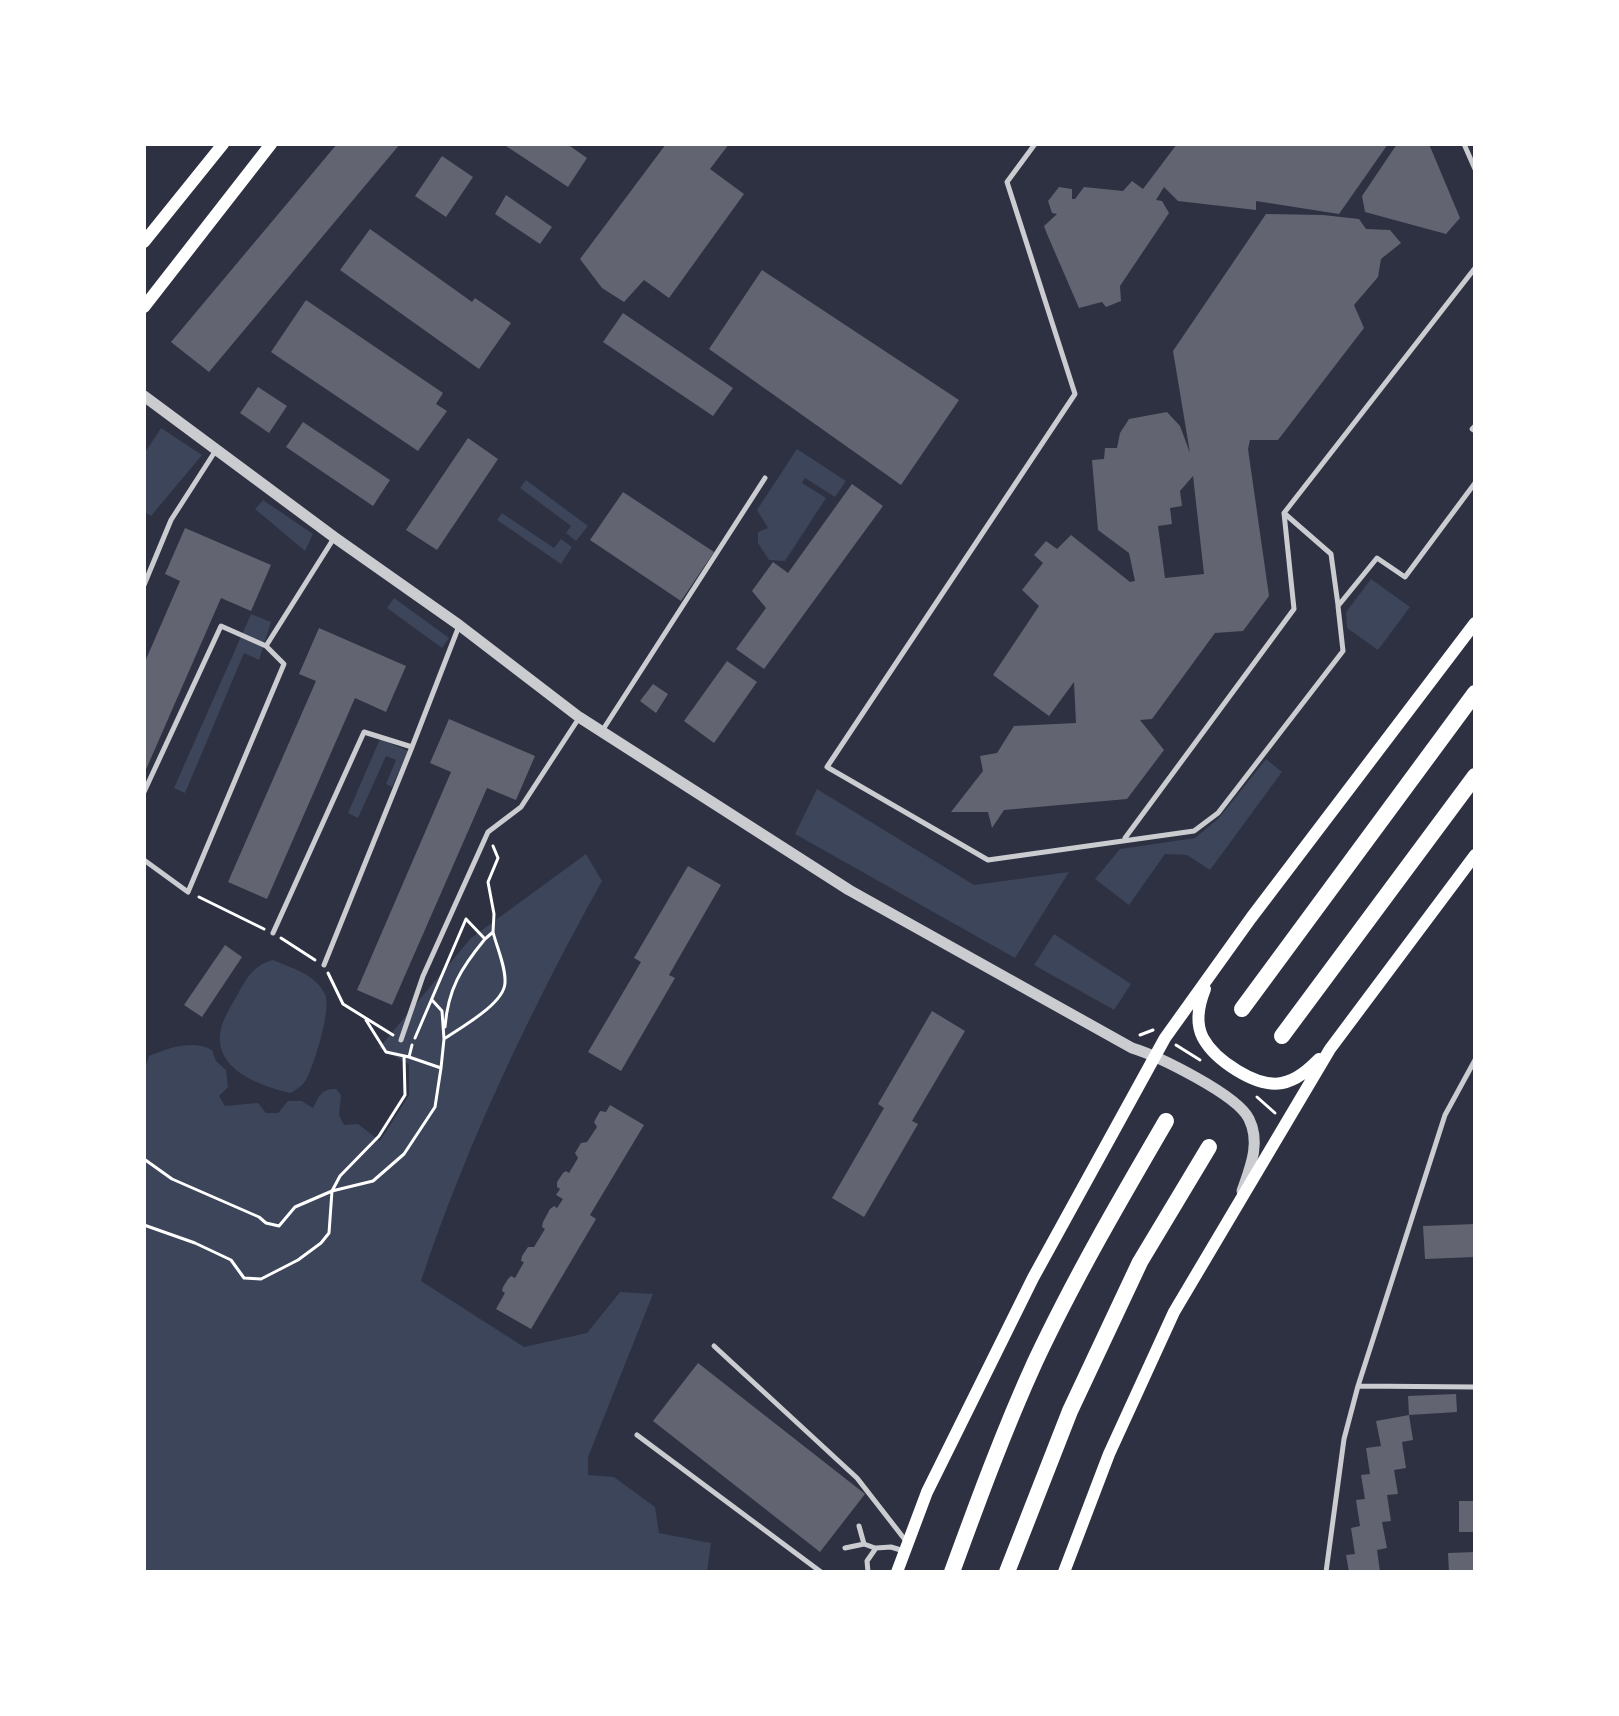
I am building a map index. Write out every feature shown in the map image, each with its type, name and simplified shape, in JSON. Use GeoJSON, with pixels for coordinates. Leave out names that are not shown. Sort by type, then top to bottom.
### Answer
{"type":"FeatureCollection","features":[{"type":"Feature","properties":{"kind":"highway"},"geometry":{"type":"LineString","coordinates":[[1242,1009],[1475,693]]}},
{"type":"Feature","properties":{"kind":"highway"},"geometry":{"type":"LineString","coordinates":[[1282,1036],[1475,776]]}},
{"type":"Feature","properties":{"kind":"highway"},"geometry":{"type":"LineString","coordinates":[[952,1572],[986,1479],[1035,1362],[1100,1233],[1166,1121]]}},
{"type":"Feature","properties":{"kind":"highway"},"geometry":{"type":"LineString","coordinates":[[1007,1572],[1070,1411],[1134,1276],[1209,1147]]}},
{"type":"Feature","properties":{"kind":"main road"},"geometry":{"type":"LineString","coordinates":[[144,242],[223,144]]}},
{"type":"Feature","properties":{"kind":"main road"},"geometry":{"type":"LineString","coordinates":[[144,307],[270,146]]}},
{"type":"Feature","properties":{"kind":"main road"},"geometry":{"type":"LineString","coordinates":[[897,1572],[927,1492],[1033,1278],[1155,1055],[1251,918],[1475,623]]}},
{"type":"Feature","properties":{"kind":"main road"},"geometry":{"type":"LineString","coordinates":[[1064,1572],[1109,1454],[1174,1312],[1240,1196],[1330,1049],[1475,855]]}},
{"type":"Feature","properties":{"kind":"main road"},"geometry":{"type":"LineString","coordinates":[[1209,977],[1198,1018],[1202,1037],[1217,1054],[1237,1068],[1263,1082],[1286,1082],[1303,1074],[1330,1049]]}},
{"type":"Feature","properties":{"kind":"street"},"geometry":{"type":"LineString","coordinates":[[146,402],[217,449],[459,625],[579,717],[849,890],[1132,1048],[1155,1055],[1241,1107],[1254,1136],[1254,1157],[1240,1196]]}},
{"type":"Feature","properties":{"kind":"lane"},"geometry":{"type":"LineString","coordinates":[[1035,144],[1007,182],[1075,394],[827,767],[988,860],[1194,831],[1218,813],[1343,651],[1331,554],[1284,513]]}},
{"type":"Feature","properties":{"kind":"lane"},"geometry":{"type":"LineString","coordinates":[[1464,144],[1475,169]]}},
{"type":"Feature","properties":{"kind":"lane"},"geometry":{"type":"LineString","coordinates":[[1124,839],[1294,609],[1284,513],[1475,268]]}},
{"type":"Feature","properties":{"kind":"lane"},"geometry":{"type":"LineString","coordinates":[[144,585],[171,520],[217,449]]}},
{"type":"Feature","properties":{"kind":"lane"},"geometry":{"type":"LineString","coordinates":[[602,731],[765,478]]}},
{"type":"Feature","properties":{"kind":"lane"},"geometry":{"type":"LineString","coordinates":[[1338,606],[1377,558],[1405,577],[1475,483]]}},
{"type":"Feature","properties":{"kind":"lane"},"geometry":{"type":"LineString","coordinates":[[266,646],[334,537]]}},
{"type":"Feature","properties":{"kind":"lane"},"geometry":{"type":"LineString","coordinates":[[324,965],[459,625]]}},
{"type":"Feature","properties":{"kind":"lane"},"geometry":{"type":"LineString","coordinates":[[144,792],[221,626],[266,646],[284,664],[188,892],[144,860]]}},
{"type":"Feature","properties":{"kind":"lane"},"geometry":{"type":"LineString","coordinates":[[401,1040],[423,976],[488,832],[521,807],[579,717]]}},
{"type":"Feature","properties":{"kind":"lane"},"geometry":{"type":"LineString","coordinates":[[273,933],[364,732],[412,747]]}},
{"type":"Feature","properties":{"kind":"lane"},"geometry":{"type":"LineString","coordinates":[[1326,1572],[1344,1439],[1358,1386],[1445,1115],[1475,1060]]}},
{"type":"Feature","properties":{"kind":"lane"},"geometry":{"type":"LineString","coordinates":[[714,1346],[857,1478],[906,1547]]}},
{"type":"Feature","properties":{"kind":"lane"},"geometry":{"type":"LineString","coordinates":[[1358,1386],[1475,1387]]}},
{"type":"Feature","properties":{"kind":"lane"},"geometry":{"type":"LineString","coordinates":[[637,1435],[821,1572]]}},
{"type":"Feature","properties":{"kind":"lane"},"geometry":{"type":"LineString","coordinates":[[859,1526],[864,1544]]}},
{"type":"Feature","properties":{"kind":"lane"},"geometry":{"type":"LineString","coordinates":[[845,1548],[864,1544],[876,1548],[906,1547]]}},
{"type":"Feature","properties":{"kind":"lane"},"geometry":{"type":"LineString","coordinates":[[868,1572],[867,1561],[876,1548]]}},
{"type":"Feature","properties":{"kind":"path"},"geometry":{"type":"LineString","coordinates":[[444,1039],[487,1010],[504,989],[505,980],[493,932],[494,914],[488,882],[498,858],[494,847],[485,838]]}},
{"type":"Feature","properties":{"kind":"path"},"geometry":{"type":"LineString","coordinates":[[188,892],[273,933],[324,965],[343,1004],[401,1040]]}},
{"type":"Feature","properties":{"kind":"path"},"geometry":{"type":"LineString","coordinates":[[144,1225],[231,1260],[244,1278],[261,1279],[298,1260],[321,1243],[329,1233],[332,1191],[340,1176],[379,1136],[405,1095],[407,1056],[466,919],[485,939]]}},
{"type":"Feature","properties":{"kind":"path"},"geometry":{"type":"LineString","coordinates":[[144,1159],[172,1179],[259,1217],[266,1223],[279,1226],[295,1207],[332,1191],[373,1181],[404,1154],[435,1107],[447,1002],[465,964],[493,932]]}},
{"type":"Feature","properties":{"kind":"path"},"geometry":{"type":"LineString","coordinates":[[432,1000],[442,1011],[444,1039]]}},
{"type":"Feature","properties":{"kind":"path"},"geometry":{"type":"LineString","coordinates":[[366,1020],[386,1052],[441,1068]]}},
{"type":"Feature","properties":{"kind":"path"},"geometry":{"type":"LineString","coordinates":[[1140,1035],[1153,1030]]}},
{"type":"Feature","properties":{"kind":"shaded area"},"geometry":{"type":"Polygon","coordinates":[[[161,428],[202,455],[151,516],[144,512],[144,454],[161,428]]]}},
{"type":"Feature","properties":{"kind":"shaded area"},"geometry":{"type":"Polygon","coordinates":[[[797,449],[846,481],[835,497],[805,478],[802,483],[826,498],[785,561],[769,560],[758,543],[758,532],[768,528],[757,510],[797,449]]]}},
{"type":"Feature","properties":{"kind":"shaded area"},"geometry":{"type":"Polygon","coordinates":[[[526,480],[588,526],[576,541],[566,533],[571,526],[520,488],[526,480]]]}},
{"type":"Feature","properties":{"kind":"shaded area"},"geometry":{"type":"Polygon","coordinates":[[[263,500],[313,534],[305,551],[255,509],[263,500]]]}},
{"type":"Feature","properties":{"kind":"shaded area"},"geometry":{"type":"Polygon","coordinates":[[[502,513],[554,548],[561,539],[572,547],[561,564],[497,520],[502,513]]]}},
{"type":"Feature","properties":{"kind":"shaded area"},"geometry":{"type":"Polygon","coordinates":[[[1371,579],[1410,607],[1378,650],[1347,628],[1346,612],[1371,579]]]}},
{"type":"Feature","properties":{"kind":"shaded area"},"geometry":{"type":"Polygon","coordinates":[[[394,598],[449,638],[442,648],[387,608],[394,598]]]}},
{"type":"Feature","properties":{"kind":"shaded area"},"geometry":{"type":"Polygon","coordinates":[[[251,614],[271,622],[259,660],[244,653],[185,793],[174,788],[251,614]]]}},
{"type":"Feature","properties":{"kind":"shaded area"},"geometry":{"type":"Polygon","coordinates":[[[380,739],[408,751],[392,787],[386,784],[396,760],[386,756],[358,818],[348,813],[380,739]]]}},
{"type":"Feature","properties":{"kind":"shaded area"},"geometry":{"type":"Polygon","coordinates":[[[1266,759],[1282,772],[1210,870],[1187,855],[1165,854],[1129,905],[1095,879],[1120,849],[1195,838],[1219,818],[1266,759]]]}},
{"type":"Feature","properties":{"kind":"shaded area"},"geometry":{"type":"Polygon","coordinates":[[[817,789],[974,885],[1069,872],[1015,958],[795,834],[817,789]]]}},
{"type":"Feature","properties":{"kind":"shaded area"},"geometry":{"type":"Polygon","coordinates":[[[586,854],[602,881],[502,1077],[459,1178],[421,1281],[524,1347],[587,1333],[620,1292],[653,1294],[588,1457],[588,1475],[614,1477],[655,1507],[659,1533],[711,1543],[707,1572],[144,1572],[144,1071],[149,1056],[189,1045],[212,1050],[216,1061],[226,1070],[228,1087],[219,1096],[225,1106],[258,1103],[266,1113],[278,1113],[288,1101],[302,1101],[313,1108],[324,1091],[336,1089],[341,1095],[339,1115],[344,1125],[358,1124],[380,1141],[409,1095],[409,1064],[379,1048],[471,938],[586,854]]]}},
{"type":"Feature","properties":{"kind":"shaded area"},"geometry":{"type":"Polygon","coordinates":[[[1054,934],[1131,984],[1114,1010],[1034,965],[1054,934]]]}},
{"type":"Feature","properties":{"kind":"shaded area"},"geometry":{"type":"Polygon","coordinates":[[[273,960],[315,981],[327,1001],[321,1037],[309,1073],[303,1084],[291,1093],[244,1075],[225,1058],[221,1047],[223,1023],[245,982],[256,968],[273,960]]]}},
{"type":"Feature","properties":{"kind":"building"},"geometry":{"type":"Polygon","coordinates":[[[337,144],[400,144],[209,372],[171,342],[337,144]]]}},
{"type":"Feature","properties":{"kind":"building"},"geometry":{"type":"Polygon","coordinates":[[[503,144],[567,144],[587,158],[568,187],[503,144]]]}},
{"type":"Feature","properties":{"kind":"building"},"geometry":{"type":"Polygon","coordinates":[[[666,144],[729,144],[710,169],[744,194],[669,298],[644,280],[624,302],[602,288],[580,259],[666,144]]]}},
{"type":"Feature","properties":{"kind":"building"},"geometry":{"type":"Polygon","coordinates":[[[1177,144],[1388,144],[1339,214],[1256,201],[1256,210],[1178,201],[1164,187],[1156,200],[1162,201],[1169,213],[1120,286],[1121,301],[1106,307],[1102,302],[1079,308],[1044,226],[1057,214],[1052,213],[1048,201],[1059,187],[1072,189],[1072,199],[1084,187],[1123,191],[1132,181],[1143,189],[1177,144]]]}},
{"type":"Feature","properties":{"kind":"building"},"geometry":{"type":"Polygon","coordinates":[[[1397,144],[1429,144],[1460,218],[1446,234],[1365,212],[1362,196],[1397,144]]]}},
{"type":"Feature","properties":{"kind":"building"},"geometry":{"type":"Polygon","coordinates":[[[442,156],[473,177],[446,217],[415,196],[442,156]]]}},
{"type":"Feature","properties":{"kind":"building"},"geometry":{"type":"Polygon","coordinates":[[[506,195],[552,227],[540,244],[495,214],[506,195]]]}},
{"type":"Feature","properties":{"kind":"building"},"geometry":{"type":"Polygon","coordinates":[[[1266,214],[1359,219],[1366,229],[1390,230],[1401,243],[1381,259],[1378,277],[1354,305],[1364,328],[1278,440],[1250,440],[1248,449],[1269,596],[1243,631],[1215,633],[1152,719],[1140,720],[1164,750],[1127,799],[1004,810],[992,828],[988,812],[951,812],[983,771],[980,756],[997,753],[1014,726],[1076,723],[1074,682],[1049,716],[993,675],[1039,606],[1022,590],[1043,563],[1034,555],[1046,541],[1057,549],[1071,535],[1130,582],[1135,581],[1129,553],[1098,530],[1092,460],[1104,459],[1105,448],[1117,448],[1120,433],[1129,419],[1167,412],[1180,426],[1190,453],[1173,351],[1266,214]],[[1193,476],[1180,491],[1182,506],[1170,508],[1172,524],[1158,526],[1165,578],[1204,574],[1193,476]]]}},
{"type":"Feature","properties":{"kind":"building"},"geometry":{"type":"Polygon","coordinates":[[[370,229],[472,302],[475,298],[511,323],[479,369],[340,270],[370,229]]]}},
{"type":"Feature","properties":{"kind":"building"},"geometry":{"type":"Polygon","coordinates":[[[762,270],[959,400],[901,485],[709,349],[762,270]]]}},
{"type":"Feature","properties":{"kind":"building"},"geometry":{"type":"Polygon","coordinates":[[[306,300],[443,393],[436,404],[447,411],[418,451],[271,352],[306,300]]]}},
{"type":"Feature","properties":{"kind":"building"},"geometry":{"type":"Polygon","coordinates":[[[623,313],[733,388],[713,416],[603,342],[623,313]]]}},
{"type":"Feature","properties":{"kind":"building"},"geometry":{"type":"Polygon","coordinates":[[[258,387],[287,406],[269,433],[240,413],[258,387]]]}},
{"type":"Feature","properties":{"kind":"building"},"geometry":{"type":"Polygon","coordinates":[[[303,422],[390,480],[373,506],[286,447],[303,422]]]}},
{"type":"Feature","properties":{"kind":"building"},"geometry":{"type":"Polygon","coordinates":[[[468,438],[498,459],[437,550],[406,530],[468,438]]]}},
{"type":"Feature","properties":{"kind":"building"},"geometry":{"type":"Polygon","coordinates":[[[852,484],[883,506],[764,669],[736,649],[766,608],[752,591],[773,562],[788,573],[852,484]]]}},
{"type":"Feature","properties":{"kind":"building"},"geometry":{"type":"Polygon","coordinates":[[[623,492],[714,552],[681,601],[590,540],[623,492]]]}},
{"type":"Feature","properties":{"kind":"building"},"geometry":{"type":"Polygon","coordinates":[[[185,528],[271,565],[251,611],[221,598],[144,774],[144,664],[180,581],[165,574],[185,528]]]}},
{"type":"Feature","properties":{"kind":"building"},"geometry":{"type":"Polygon","coordinates":[[[319,628],[406,666],[386,712],[355,698],[267,899],[228,882],[316,681],[299,674],[319,628]]]}},
{"type":"Feature","properties":{"kind":"building"},"geometry":{"type":"Polygon","coordinates":[[[727,661],[757,682],[714,743],[684,721],[727,661]]]}},
{"type":"Feature","properties":{"kind":"building"},"geometry":{"type":"Polygon","coordinates":[[[653,684],[668,694],[656,713],[640,701],[653,684]]]}},
{"type":"Feature","properties":{"kind":"building"},"geometry":{"type":"Polygon","coordinates":[[[449,719],[535,756],[516,800],[487,788],[392,1005],[357,990],[451,772],[430,763],[449,719]]]}},
{"type":"Feature","properties":{"kind":"building"},"geometry":{"type":"Polygon","coordinates":[[[688,866],[721,885],[669,975],[675,978],[621,1071],[588,1052],[641,962],[634,958],[688,866]]]}},
{"type":"Feature","properties":{"kind":"building"},"geometry":{"type":"Polygon","coordinates":[[[225,945],[242,957],[202,1017],[184,1005],[225,945]]]}},
{"type":"Feature","properties":{"kind":"building"},"geometry":{"type":"Polygon","coordinates":[[[932,1011],[965,1031],[912,1121],[918,1124],[864,1217],[832,1198],[884,1108],[878,1104],[932,1011]]]}},
{"type":"Feature","properties":{"kind":"building"},"geometry":{"type":"Polygon","coordinates":[[[610,1105],[644,1125],[590,1215],[596,1219],[531,1329],[496,1309],[505,1293],[503,1287],[511,1276],[515,1278],[524,1262],[521,1261],[522,1256],[528,1247],[534,1247],[545,1229],[543,1222],[550,1209],[554,1206],[557,1208],[563,1199],[556,1195],[560,1189],[557,1182],[563,1173],[569,1173],[578,1158],[575,1153],[581,1143],[587,1142],[597,1127],[594,1122],[600,1111],[606,1112],[610,1105]]]}},
{"type":"Feature","properties":{"kind":"building"},"geometry":{"type":"Polygon","coordinates":[[[1475,1224],[1475,1257],[1425,1259],[1423,1226],[1475,1224]]]}},
{"type":"Feature","properties":{"kind":"building"},"geometry":{"type":"Polygon","coordinates":[[[698,1363],[865,1494],[820,1552],[653,1421],[698,1363]]]}},
{"type":"Feature","properties":{"kind":"building"},"geometry":{"type":"Polygon","coordinates":[[[1456,1394],[1457,1412],[1409,1415],[1408,1396],[1456,1394]]]}},
{"type":"Feature","properties":{"kind":"building"},"geometry":{"type":"Polygon","coordinates":[[[1409,1415],[1413,1440],[1402,1442],[1406,1468],[1394,1470],[1398,1494],[1387,1495],[1391,1521],[1382,1522],[1387,1548],[1377,1550],[1380,1572],[1349,1572],[1346,1555],[1355,1554],[1351,1528],[1360,1526],[1356,1500],[1365,1499],[1361,1475],[1370,1474],[1366,1448],[1381,1446],[1376,1421],[1409,1415]]]}},
{"type":"Feature","properties":{"kind":"building"},"geometry":{"type":"Polygon","coordinates":[[[1459,1501],[1475,1501],[1475,1532],[1459,1532],[1459,1501]]]}},
{"type":"Feature","properties":{"kind":"building"},"geometry":{"type":"Polygon","coordinates":[[[1475,1552],[1475,1572],[1449,1572],[1448,1553],[1475,1552]]]}}]}
